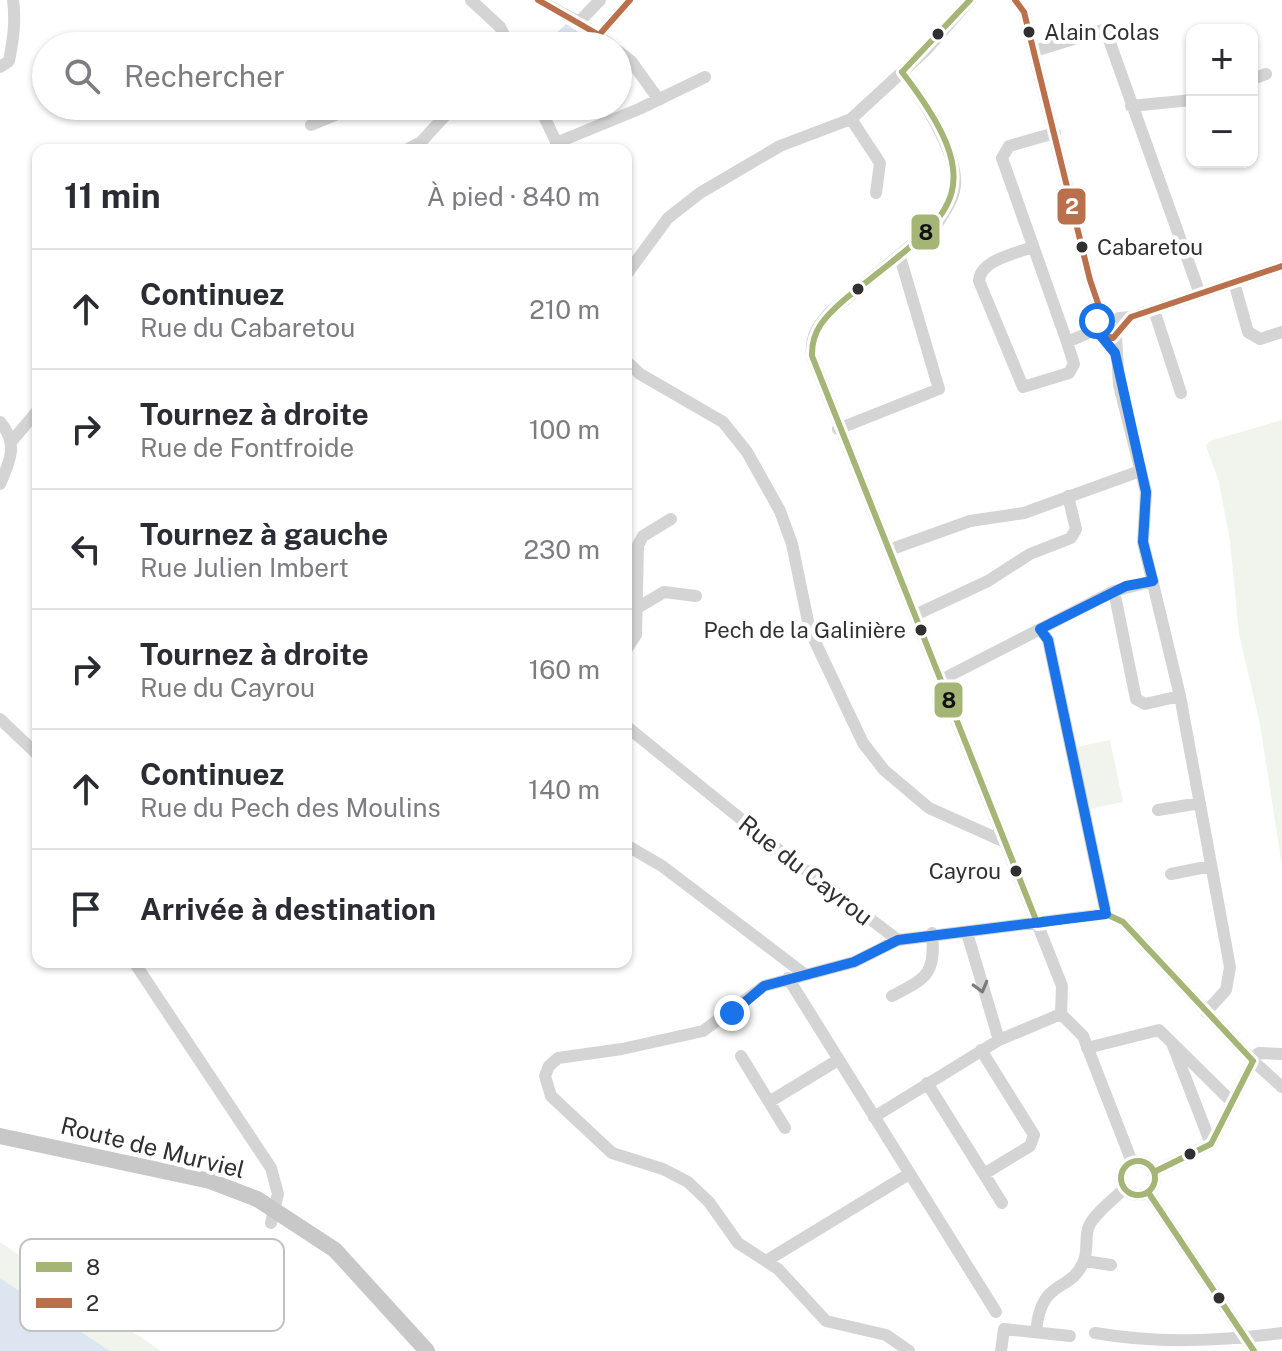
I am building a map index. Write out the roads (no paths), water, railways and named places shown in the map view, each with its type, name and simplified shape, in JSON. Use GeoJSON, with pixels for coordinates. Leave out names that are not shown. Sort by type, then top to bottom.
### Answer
{"type":"FeatureCollection","features":[{"type":"Feature","properties":{"kind":"main road","name":"Route de Murviel"},"geometry":{"type":"LineString","coordinates":[[0,1136],[210,1181],[335,1250],[427,1351]]}},
{"type":"Feature","properties":{"kind":"street"},"geometry":{"type":"LineString","coordinates":[[0,67],[9,61],[16,20],[13,0]]}},
{"type":"Feature","properties":{"kind":"street"},"geometry":{"type":"LineString","coordinates":[[471,0],[503,32]]}},
{"type":"Feature","properties":{"kind":"street"},"geometry":{"type":"LineString","coordinates":[[538,0],[594,32]]}},
{"type":"Feature","properties":{"kind":"street"},"geometry":{"type":"LineString","coordinates":[[579,22],[600,0]]}},
{"type":"Feature","properties":{"kind":"street"},"geometry":{"type":"LineString","coordinates":[[602,32],[630,0]]}},
{"type":"Feature","properties":{"kind":"street"},"geometry":{"type":"LineString","coordinates":[[632,267],[668,218],[700,193],[780,146],[851,119],[902,72],[970,0]]}},
{"type":"Feature","properties":{"kind":"street"},"geometry":{"type":"LineString","coordinates":[[1015,0],[1024,12],[1090,280],[1109,326]]}},
{"type":"Feature","properties":{"kind":"street"},"geometry":{"type":"LineString","coordinates":[[1024,0],[1041,49],[1146,492],[1143,542],[1180,696],[1230,974],[1222,997],[1206,1012]]}},
{"type":"Feature","properties":{"kind":"street"},"geometry":{"type":"LineString","coordinates":[[1041,49],[1103,30],[1200,294]]}},
{"type":"Feature","properties":{"kind":"street"},"geometry":{"type":"LineString","coordinates":[[632,62],[659,100]]}},
{"type":"Feature","properties":{"kind":"street"},"geometry":{"type":"LineString","coordinates":[[902,72],[926,104],[952,163],[955,184],[937,224],[829,313],[813,336],[812,356],[838,429],[1062,986],[1061,1014],[1079,1031],[1132,1162]]}},
{"type":"Feature","properties":{"kind":"street"},"geometry":{"type":"LineString","coordinates":[[1258,77],[1266,74]]}},
{"type":"Feature","properties":{"kind":"street"},"geometry":{"type":"LineString","coordinates":[[632,112],[705,77]]}},
{"type":"Feature","properties":{"kind":"street"},"geometry":{"type":"LineString","coordinates":[[1131,106],[1186,101]]}},
{"type":"Feature","properties":{"kind":"street"},"geometry":{"type":"LineString","coordinates":[[851,119],[880,163],[876,193]]}},
{"type":"Feature","properties":{"kind":"street"},"geometry":{"type":"LineString","coordinates":[[311,125],[323,120]]}},
{"type":"Feature","properties":{"kind":"street"},"geometry":{"type":"LineString","coordinates":[[417,144],[441,120]]}},
{"type":"Feature","properties":{"kind":"street"},"geometry":{"type":"LineString","coordinates":[[546,120],[557,144]]}},
{"type":"Feature","properties":{"kind":"street"},"geometry":{"type":"LineString","coordinates":[[562,144],[615,120]]}},
{"type":"Feature","properties":{"kind":"street"},"geometry":{"type":"LineString","coordinates":[[1032,247],[985,266],[979,273],[979,281],[1023,387],[1030,388],[1069,373],[1074,364],[1002,158],[1009,146],[1055,133]]}},
{"type":"Feature","properties":{"kind":"street"},"geometry":{"type":"LineString","coordinates":[[838,429],[939,389],[900,257]]}},
{"type":"Feature","properties":{"kind":"street"},"geometry":{"type":"LineString","coordinates":[[1067,342],[1282,266]]}},
{"type":"Feature","properties":{"kind":"street"},"geometry":{"type":"LineString","coordinates":[[1234,282],[1248,332],[1260,339],[1282,332]]}},
{"type":"Feature","properties":{"kind":"street"},"geometry":{"type":"LineString","coordinates":[[1154,310],[1181,393]]}},
{"type":"Feature","properties":{"kind":"street"},"geometry":{"type":"LineString","coordinates":[[632,367],[723,422],[747,452],[780,511],[792,544],[810,631],[863,743],[907,793],[976,832],[1005,842]]}},
{"type":"Feature","properties":{"kind":"street"},"geometry":{"type":"LineString","coordinates":[[12,441],[32,417]]}},
{"type":"Feature","properties":{"kind":"street"},"geometry":{"type":"LineString","coordinates":[[0,422],[12,441],[12,456],[0,484]]}},
{"type":"Feature","properties":{"kind":"street"},"geometry":{"type":"LineString","coordinates":[[889,550],[970,521],[1008,517],[1140,471]]}},
{"type":"Feature","properties":{"kind":"street"},"geometry":{"type":"LineString","coordinates":[[915,615],[988,581],[1030,554],[1071,538],[1076,529],[1068,496]]}},
{"type":"Feature","properties":{"kind":"street"},"geometry":{"type":"LineString","coordinates":[[632,643],[637,608],[638,545],[643,536],[671,519]]}},
{"type":"Feature","properties":{"kind":"street"},"geometry":{"type":"LineString","coordinates":[[941,680],[1114,591],[1153,581]]}},
{"type":"Feature","properties":{"kind":"street"},"geometry":{"type":"LineString","coordinates":[[1114,591],[1136,699],[1145,704],[1180,696]]}},
{"type":"Feature","properties":{"kind":"street"},"geometry":{"type":"LineString","coordinates":[[637,608],[664,592],[696,596]]}},
{"type":"Feature","properties":{"kind":"street"},"geometry":{"type":"LineString","coordinates":[[1040,629],[1048,640],[1106,914],[1123,922],[1256,1064],[1282,1087]]}},
{"type":"Feature","properties":{"kind":"street"},"geometry":{"type":"LineString","coordinates":[[0,719],[32,749]]}},
{"type":"Feature","properties":{"kind":"street","name":"Rue du Cayrou"},"geometry":{"type":"LineString","coordinates":[[632,731],[779,850],[898,940],[932,933],[967,933],[1106,914]]}},
{"type":"Feature","properties":{"kind":"street"},"geometry":{"type":"LineString","coordinates":[[1158,810],[1200,803]]}},
{"type":"Feature","properties":{"kind":"street"},"geometry":{"type":"LineString","coordinates":[[976,832],[990,823],[993,811]]}},
{"type":"Feature","properties":{"kind":"street"},"geometry":{"type":"LineString","coordinates":[[632,848],[662,866],[803,973]]}},
{"type":"Feature","properties":{"kind":"street"},"geometry":{"type":"LineString","coordinates":[[1171,874],[1211,866]]}},
{"type":"Feature","properties":{"kind":"street"},"geometry":{"type":"LineString","coordinates":[[892,996],[924,979],[932,968],[932,933]]}},
{"type":"Feature","properties":{"kind":"street"},"geometry":{"type":"LineString","coordinates":[[967,933],[999,1040]]}},
{"type":"Feature","properties":{"kind":"street"},"geometry":{"type":"LineString","coordinates":[[898,940],[854,962],[803,973],[764,986],[703,1031],[622,1049],[558,1058],[549,1066],[545,1076],[551,1096],[596,1141],[612,1153],[663,1169],[688,1182],[709,1202],[738,1243],[766,1261],[826,1321],[886,1335],[909,1351]]}},
{"type":"Feature","properties":{"kind":"street"},"geometry":{"type":"LineString","coordinates":[[138,968],[271,1168],[277,1182],[273,1216]]}},
{"type":"Feature","properties":{"kind":"street"},"geometry":{"type":"LineString","coordinates":[[788,978],[996,1312]]}},
{"type":"Feature","properties":{"kind":"street"},"geometry":{"type":"LineString","coordinates":[[874,1117],[999,1040],[1061,1014]]}},
{"type":"Feature","properties":{"kind":"street"},"geometry":{"type":"LineString","coordinates":[[1087,1048],[1149,1030],[1159,1030],[1232,1102]]}},
{"type":"Feature","properties":{"kind":"street"},"geometry":{"type":"LineString","coordinates":[[1171,1040],[1211,1144]]}},
{"type":"Feature","properties":{"kind":"street"},"geometry":{"type":"LineString","coordinates":[[981,1050],[1034,1135],[1030,1146],[984,1174]]}},
{"type":"Feature","properties":{"kind":"street"},"geometry":{"type":"LineString","coordinates":[[1154,1172],[1211,1144],[1256,1064],[1282,1055]]}},
{"type":"Feature","properties":{"kind":"street"},"geometry":{"type":"LineString","coordinates":[[741,1056],[785,1128]]}},
{"type":"Feature","properties":{"kind":"street"},"geometry":{"type":"LineString","coordinates":[[769,1102],[838,1060]]}},
{"type":"Feature","properties":{"kind":"street"},"geometry":{"type":"LineString","coordinates":[[927,1083],[1002,1203]]}},
{"type":"Feature","properties":{"kind":"street"},"geometry":{"type":"LineString","coordinates":[[1132,1162],[1147,1163],[1154,1172],[1155,1183],[1148,1192],[1133,1195],[1124,1189],[1121,1174],[1132,1162]]}},
{"type":"Feature","properties":{"kind":"street"},"geometry":{"type":"LineString","coordinates":[[766,1261],[909,1174]]}},
{"type":"Feature","properties":{"kind":"street"},"geometry":{"type":"LineString","coordinates":[[1036,1332],[1039,1308],[1085,1261],[1089,1225],[1124,1189]]}},
{"type":"Feature","properties":{"kind":"street"},"geometry":{"type":"LineString","coordinates":[[1148,1192],[1254,1351]]}},
{"type":"Feature","properties":{"kind":"street"},"geometry":{"type":"LineString","coordinates":[[1085,1261],[1111,1265]]}},
{"type":"Feature","properties":{"kind":"street"},"geometry":{"type":"LineString","coordinates":[[1001,1351],[1004,1329],[1070,1336]]}},
{"type":"Feature","properties":{"kind":"street"},"geometry":{"type":"LineString","coordinates":[[1095,1333],[1140,1346],[1206,1346],[1282,1333]]}},
{"type":"Feature","properties":{"kind":"place","name":"Alain Colas"},"geometry":{"type":"Point","coordinates":[1029,32]}},
{"type":"Feature","properties":{"kind":"place","name":"Cabaretou"},"geometry":{"type":"Point","coordinates":[1082,247]}},
{"type":"Feature","properties":{"kind":"place","name":"Pech de la Galinière"},"geometry":{"type":"Point","coordinates":[921,630]}},
{"type":"Feature","properties":{"kind":"place","name":"Cayrou"},"geometry":{"type":"Point","coordinates":[1016,871]}}]}
